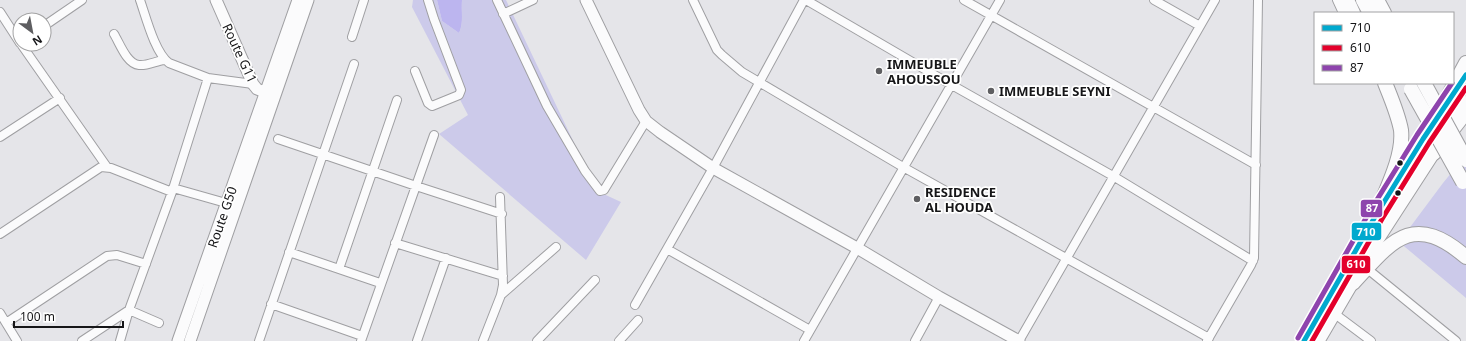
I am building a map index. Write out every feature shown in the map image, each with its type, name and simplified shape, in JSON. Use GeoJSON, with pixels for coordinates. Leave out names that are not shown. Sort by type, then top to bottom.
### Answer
{"type":"FeatureCollection","features":[{"type":"Feature","properties":{"kind":"highway"},"geometry":{"type":"LineString","coordinates":[[1347,0],[1353,12]]}},
{"type":"Feature","properties":{"kind":"highway"},"geometry":{"type":"LineString","coordinates":[[1363,0],[1369,12]]}},
{"type":"Feature","properties":{"kind":"highway"},"geometry":{"type":"LineString","coordinates":[[1377,0],[1383,12]]}},
{"type":"Feature","properties":{"kind":"highway"},"geometry":{"type":"LineString","coordinates":[[1436,119],[1466,63]]}},
{"type":"Feature","properties":{"kind":"highway"},"geometry":{"type":"LineString","coordinates":[[1376,215],[1398,159],[1401,143],[1398,116],[1385,84]]}},
{"type":"Feature","properties":{"kind":"highway"},"geometry":{"type":"LineString","coordinates":[[1414,85],[1466,160]]}},
{"type":"Feature","properties":{"kind":"highway"},"geometry":{"type":"LineString","coordinates":[[1414,85],[1465,184]]}},
{"type":"Feature","properties":{"kind":"highway"},"geometry":{"type":"LineString","coordinates":[[1434,153],[1466,112]]}},
{"type":"Feature","properties":{"kind":"highway"},"geometry":{"type":"LineString","coordinates":[[1353,283],[1365,267],[1387,247],[1400,239],[1411,235],[1424,234],[1440,238],[1449,243],[1466,257]]}},
{"type":"Feature","properties":{"kind":"main road"},"geometry":{"type":"LineString","coordinates":[[1376,215],[1436,119],[1466,75]]}},
{"type":"Feature","properties":{"kind":"main road"},"geometry":{"type":"LineString","coordinates":[[1365,267],[1424,167],[1466,102]]}},
{"type":"Feature","properties":{"kind":"street"},"geometry":{"type":"LineString","coordinates":[[52,21],[82,0]]}},
{"type":"Feature","properties":{"kind":"street"},"geometry":{"type":"LineString","coordinates":[[140,0],[157,47],[164,60],[208,78],[252,84]]}},
{"type":"Feature","properties":{"kind":"street","name":"Route G11"},"geometry":{"type":"LineString","coordinates":[[216,0],[252,84],[271,94]]}},
{"type":"Feature","properties":{"kind":"street"},"geometry":{"type":"LineString","coordinates":[[271,94],[298,0]]}},
{"type":"Feature","properties":{"kind":"street"},"geometry":{"type":"LineString","coordinates":[[271,94],[308,0]]}},
{"type":"Feature","properties":{"kind":"street"},"geometry":{"type":"LineString","coordinates":[[352,37],[364,0]]}},
{"type":"Feature","properties":{"kind":"street"},"geometry":{"type":"LineString","coordinates":[[415,72],[428,103],[432,106],[461,93],[428,0]]}},
{"type":"Feature","properties":{"kind":"street"},"geometry":{"type":"LineString","coordinates":[[497,0],[547,106],[584,171],[600,191],[604,190],[646,121]]}},
{"type":"Feature","properties":{"kind":"street"},"geometry":{"type":"LineString","coordinates":[[503,14],[533,0]]}},
{"type":"Feature","properties":{"kind":"street"},"geometry":{"type":"LineString","coordinates":[[586,0],[639,110],[646,121],[713,168],[857,248],[939,297],[1019,341],[1152,107],[1215,0]]}},
{"type":"Feature","properties":{"kind":"street"},"geometry":{"type":"LineString","coordinates":[[692,0],[712,42],[722,55],[742,72],[903,167],[1208,339],[1253,260],[1258,0]]}},
{"type":"Feature","properties":{"kind":"street"},"geometry":{"type":"LineString","coordinates":[[634,305],[713,168],[805,0],[1113,176],[1253,260]]}},
{"type":"Feature","properties":{"kind":"street"},"geometry":{"type":"LineString","coordinates":[[964,0],[1256,165]]}},
{"type":"Feature","properties":{"kind":"street"},"geometry":{"type":"LineString","coordinates":[[804,341],[950,84],[1000,0]]}},
{"type":"Feature","properties":{"kind":"street"},"geometry":{"type":"LineString","coordinates":[[1154,0],[1200,26]]}},
{"type":"Feature","properties":{"kind":"street"},"geometry":{"type":"LineString","coordinates":[[1337,0],[1342,12]]}},
{"type":"Feature","properties":{"kind":"street"},"geometry":{"type":"LineString","coordinates":[[0,12],[12,31]]}},
{"type":"Feature","properties":{"kind":"street"},"geometry":{"type":"LineString","coordinates":[[114,34],[129,60],[134,64],[140,65],[164,60]]}},
{"type":"Feature","properties":{"kind":"street"},"geometry":{"type":"LineString","coordinates":[[27,52],[108,167]]}},
{"type":"Feature","properties":{"kind":"street"},"geometry":{"type":"LineString","coordinates":[[259,341],[354,64]]}},
{"type":"Feature","properties":{"kind":"street"},"geometry":{"type":"LineString","coordinates":[[120,341],[129,310],[172,190],[208,78]]}},
{"type":"Feature","properties":{"kind":"street"},"geometry":{"type":"LineString","coordinates":[[1382,84],[1391,100]]}},
{"type":"Feature","properties":{"kind":"street","name":"Route G50"},"geometry":{"type":"LineString","coordinates":[[178,341],[226,204],[271,94]]}},
{"type":"Feature","properties":{"kind":"street","name":"Route G50"},"geometry":{"type":"LineString","coordinates":[[190,341],[271,94]]}},
{"type":"Feature","properties":{"kind":"street"},"geometry":{"type":"LineString","coordinates":[[0,137],[60,98]]}},
{"type":"Feature","properties":{"kind":"street"},"geometry":{"type":"LineString","coordinates":[[339,269],[397,100]]}},
{"type":"Feature","properties":{"kind":"street"},"geometry":{"type":"LineString","coordinates":[[271,304],[362,338],[380,283],[434,135]]}},
{"type":"Feature","properties":{"kind":"street"},"geometry":{"type":"LineString","coordinates":[[278,139],[502,214]]}},
{"type":"Feature","properties":{"kind":"street"},"geometry":{"type":"LineString","coordinates":[[0,234],[101,167],[108,167],[172,190],[226,204]]}},
{"type":"Feature","properties":{"kind":"street"},"geometry":{"type":"LineString","coordinates":[[483,341],[501,295],[503,276],[502,214],[500,197]]}},
{"type":"Feature","properties":{"kind":"street"},"geometry":{"type":"LineString","coordinates":[[1304,341],[1376,215]]}},
{"type":"Feature","properties":{"kind":"street"},"geometry":{"type":"LineString","coordinates":[[395,243],[503,276]]}},
{"type":"Feature","properties":{"kind":"street"},"geometry":{"type":"LineString","coordinates":[[501,295],[556,247]]}},
{"type":"Feature","properties":{"kind":"street"},"geometry":{"type":"LineString","coordinates":[[667,249],[810,330]]}},
{"type":"Feature","properties":{"kind":"street"},"geometry":{"type":"LineString","coordinates":[[289,252],[380,283]]}},
{"type":"Feature","properties":{"kind":"street"},"geometry":{"type":"LineString","coordinates":[[6,323],[107,256],[118,255],[146,264]]}},
{"type":"Feature","properties":{"kind":"street"},"geometry":{"type":"LineString","coordinates":[[418,341],[446,258]]}},
{"type":"Feature","properties":{"kind":"street"},"geometry":{"type":"LineString","coordinates":[[1365,267],[1456,341]]}},
{"type":"Feature","properties":{"kind":"street"},"geometry":{"type":"LineString","coordinates":[[537,341],[595,280]]}},
{"type":"Feature","properties":{"kind":"street"},"geometry":{"type":"LineString","coordinates":[[1319,341],[1353,283]]}},
{"type":"Feature","properties":{"kind":"street"},"geometry":{"type":"LineString","coordinates":[[915,341],[939,297]]}},
{"type":"Feature","properties":{"kind":"street"},"geometry":{"type":"LineString","coordinates":[[129,310],[159,323]]}},
{"type":"Feature","properties":{"kind":"street"},"geometry":{"type":"LineString","coordinates":[[82,341],[129,310]]}},
{"type":"Feature","properties":{"kind":"street"},"geometry":{"type":"LineString","coordinates":[[0,313],[17,341]]}},
{"type":"Feature","properties":{"kind":"street"},"geometry":{"type":"LineString","coordinates":[[1335,314],[1371,341]]}},
{"type":"Feature","properties":{"kind":"street"},"geometry":{"type":"LineString","coordinates":[[618,341],[638,320]]}},
{"type":"Feature","properties":{"kind":"shaded area"},"geometry":{"type":"Polygon","coordinates":[[[413,0],[437,0],[442,21],[459,33],[462,21],[462,0],[506,0],[597,191],[621,202],[586,260],[439,134],[468,115],[412,7],[413,0]]]}},
{"type":"Feature","properties":{"kind":"shaded area"},"geometry":{"type":"Polygon","coordinates":[[[437,0],[462,0],[462,21],[459,33],[442,21],[437,0]]]}},
{"type":"Feature","properties":{"kind":"shaded area"},"geometry":{"type":"Polygon","coordinates":[[[1466,155],[1466,298],[1399,242],[1466,155]]]}},
{"type":"Feature","properties":{"kind":"transit line","name":"710"},"geometry":{"type":"LineString","coordinates":[[1304,341],[1376,215],[1423,139],[1466,75]]}},
{"type":"Feature","properties":{"kind":"transit line","name":"87"},"geometry":{"type":"LineString","coordinates":[[1298,338],[1370,211],[1417,135],[1451,84]]}},
{"type":"Feature","properties":{"kind":"transit line","name":"610"},"geometry":{"type":"LineString","coordinates":[[1312,341],[1382,219],[1429,143],[1466,88]]}},
{"type":"Feature","properties":{"kind":"place","name":"IMMEUBLE AHOUSSOU"},"geometry":{"type":"Point","coordinates":[879,71]}},
{"type":"Feature","properties":{"kind":"place","name":"IMMEUBLE SEYNI"},"geometry":{"type":"Point","coordinates":[991,91]}},
{"type":"Feature","properties":{"kind":"place","name":"RESIDENCE AL HOUDA"},"geometry":{"type":"Point","coordinates":[917,199]}}]}
